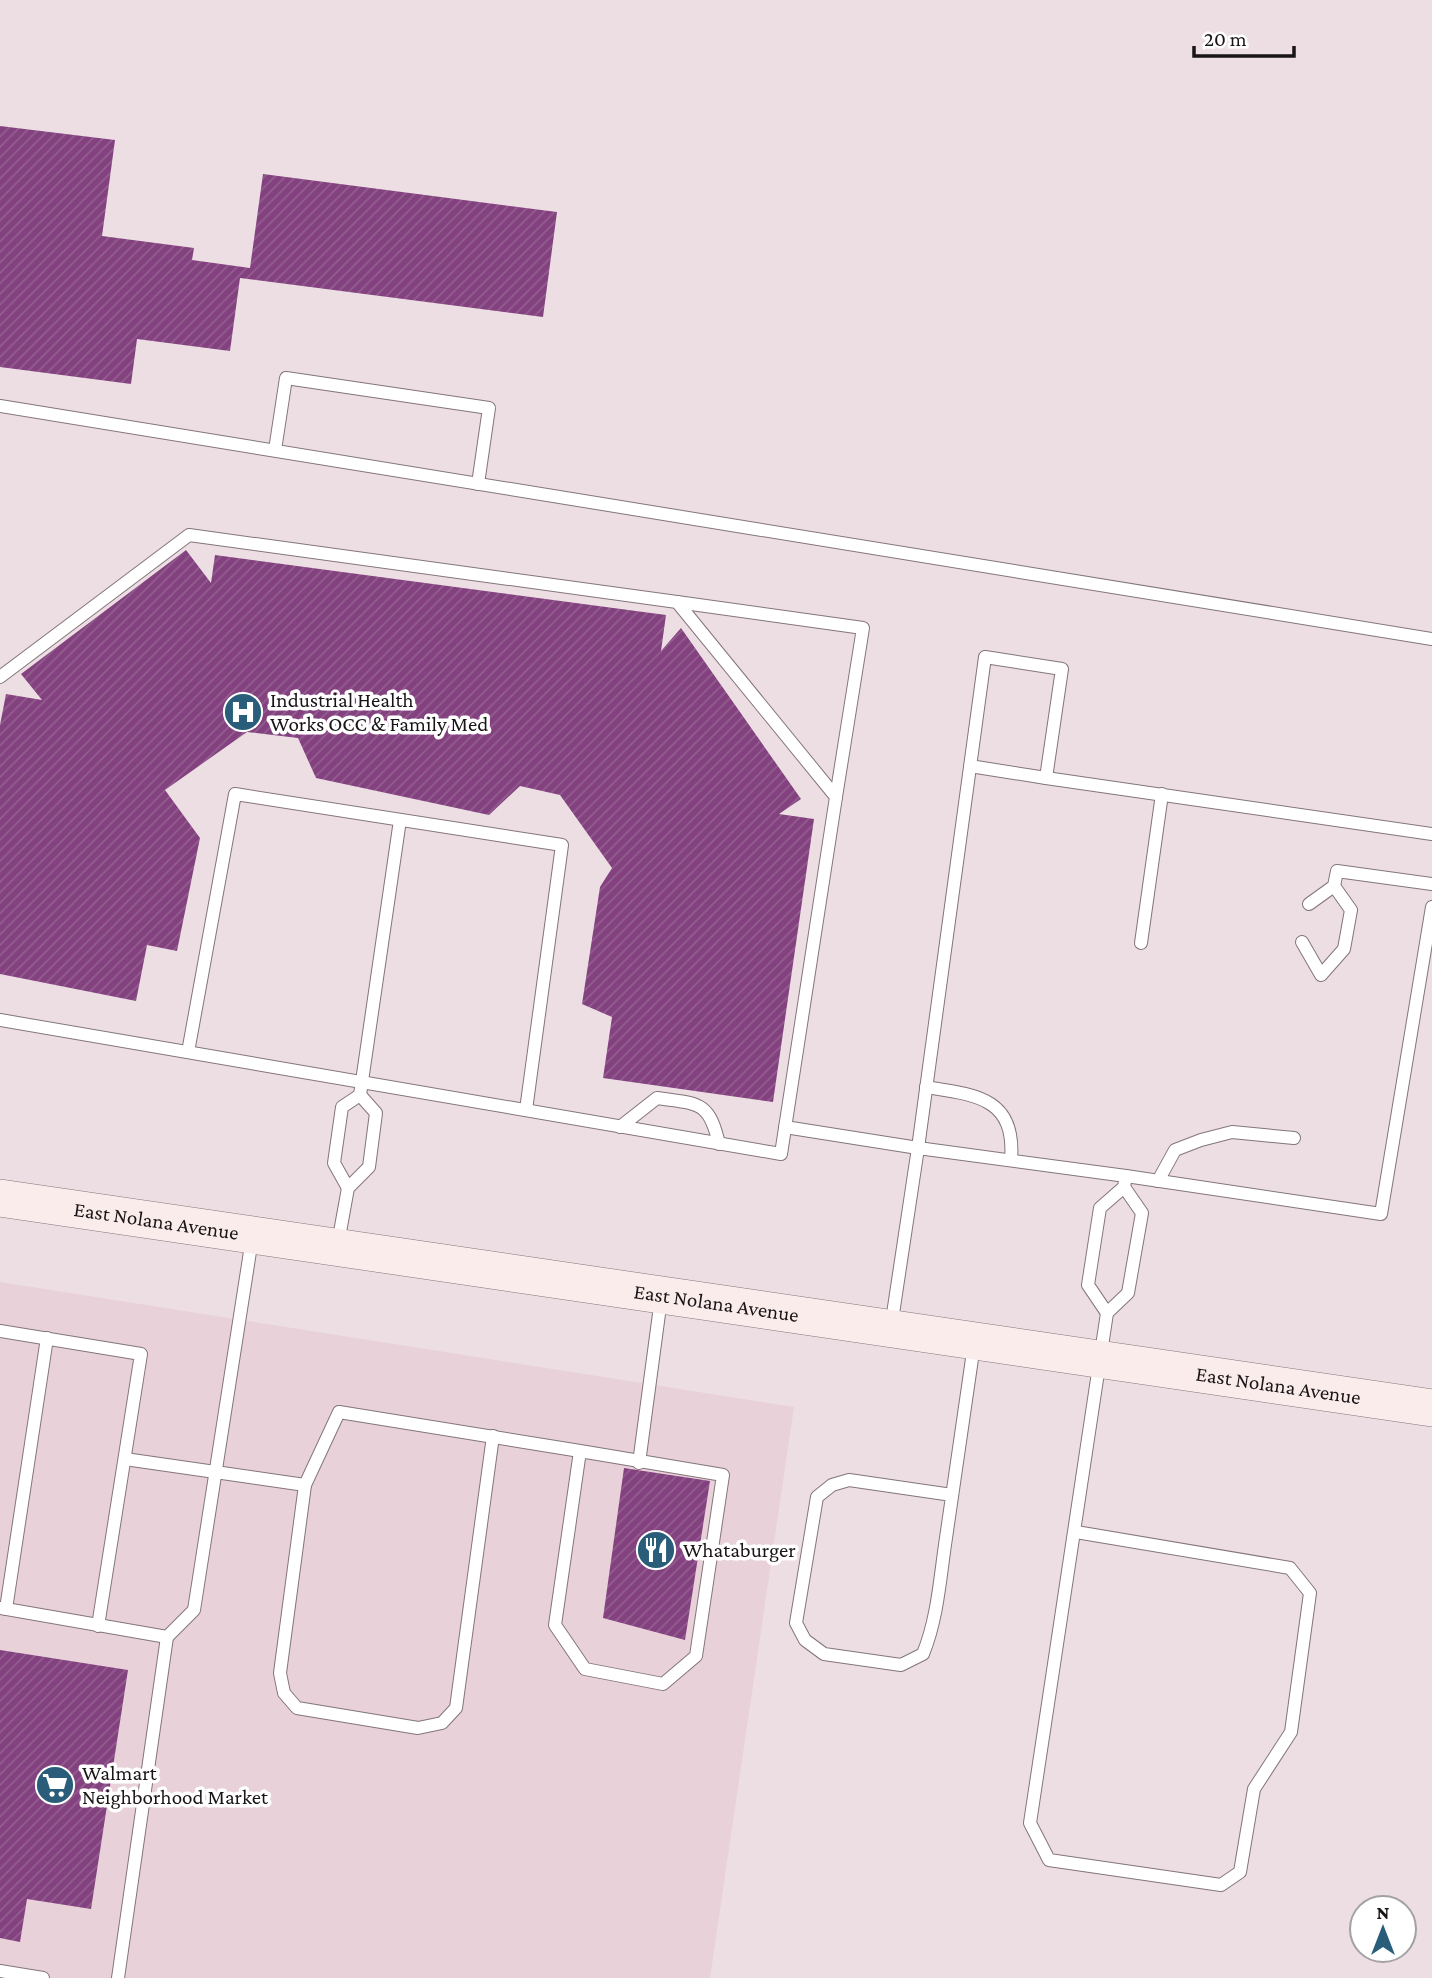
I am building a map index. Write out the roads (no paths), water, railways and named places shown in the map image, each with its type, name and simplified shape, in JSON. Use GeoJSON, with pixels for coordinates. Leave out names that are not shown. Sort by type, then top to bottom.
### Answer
{"type":"FeatureCollection","features":[{"type":"Feature","properties":{"kind":"main road","name":"East Nolana Avenue"},"geometry":{"type":"LineString","coordinates":[[0,1198],[1432,1408]]}},
{"type":"Feature","properties":{"kind":"lane"},"geometry":{"type":"LineString","coordinates":[[275,450],[286,378],[489,408],[478,484]]}},
{"type":"Feature","properties":{"kind":"lane"},"geometry":{"type":"LineString","coordinates":[[0,406],[1432,639]]}},
{"type":"Feature","properties":{"kind":"lane"},"geometry":{"type":"LineString","coordinates":[[0,677],[189,535],[863,628],[781,1154],[0,1020]]}},
{"type":"Feature","properties":{"kind":"lane"},"geometry":{"type":"LineString","coordinates":[[677,602],[835,797]]}},
{"type":"Feature","properties":{"kind":"lane"},"geometry":{"type":"LineString","coordinates":[[891,1328],[985,657],[1062,669],[1046,778]]}},
{"type":"Feature","properties":{"kind":"lane"},"geometry":{"type":"LineString","coordinates":[[970,766],[1432,834]]}},
{"type":"Feature","properties":{"kind":"lane"},"geometry":{"type":"LineString","coordinates":[[188,1052],[235,794],[562,845],[526,1110]]}},
{"type":"Feature","properties":{"kind":"lane"},"geometry":{"type":"LineString","coordinates":[[1141,943],[1162,794]]}},
{"type":"Feature","properties":{"kind":"lane"},"geometry":{"type":"LineString","coordinates":[[360,1096],[400,820]]}},
{"type":"Feature","properties":{"kind":"lane"},"geometry":{"type":"LineString","coordinates":[[1310,904],[1334,886],[1337,871],[1432,884]]}},
{"type":"Feature","properties":{"kind":"lane"},"geometry":{"type":"LineString","coordinates":[[1302,942],[1321,975],[1343,949],[1350,910],[1334,886]]}},
{"type":"Feature","properties":{"kind":"lane"},"geometry":{"type":"LineString","coordinates":[[785,1127],[1011,1160],[1125,1181],[1158,1181],[1381,1214],[1432,907]]}},
{"type":"Feature","properties":{"kind":"lane"},"geometry":{"type":"LineString","coordinates":[[926,1087],[974,1094],[992,1103],[1005,1119],[1013,1138],[1011,1160]]}},
{"type":"Feature","properties":{"kind":"lane"},"geometry":{"type":"LineString","coordinates":[[348,1188],[334,1163],[342,1107],[360,1096]]}},
{"type":"Feature","properties":{"kind":"lane"},"geometry":{"type":"LineString","coordinates":[[338,1248],[348,1188],[369,1167],[376,1113],[360,1096]]}},
{"type":"Feature","properties":{"kind":"lane"},"geometry":{"type":"LineString","coordinates":[[620,1127],[657,1098],[695,1103],[705,1108],[713,1119],[719,1144]]}},
{"type":"Feature","properties":{"kind":"lane"},"geometry":{"type":"LineString","coordinates":[[1158,1181],[1175,1150],[1201,1140],[1232,1132],[1294,1138]]}},
{"type":"Feature","properties":{"kind":"lane"},"geometry":{"type":"LineString","coordinates":[[1076,1532],[1290,1568],[1310,1593],[1292,1731],[1254,1789],[1240,1872],[1221,1885],[1049,1860],[1030,1823],[1107,1313],[1128,1293],[1142,1213],[1125,1181]]}},
{"type":"Feature","properties":{"kind":"lane"},"geometry":{"type":"LineString","coordinates":[[1107,1313],[1087,1285],[1100,1208],[1125,1181]]}},
{"type":"Feature","properties":{"kind":"lane"},"geometry":{"type":"LineString","coordinates":[[118,1978],[167,1637],[194,1610],[252,1235]]}},
{"type":"Feature","properties":{"kind":"lane"},"geometry":{"type":"LineString","coordinates":[[639,1463],[662,1295]]}},
{"type":"Feature","properties":{"kind":"lane"},"geometry":{"type":"LineString","coordinates":[[0,1331],[141,1354],[98,1626]]}},
{"type":"Feature","properties":{"kind":"lane"},"geometry":{"type":"LineString","coordinates":[[47,1338],[3,1609],[167,1637]]}},
{"type":"Feature","properties":{"kind":"lane"},"geometry":{"type":"LineString","coordinates":[[952,1495],[849,1480],[832,1485],[817,1497],[796,1623],[806,1640],[824,1654],[901,1665],[923,1654],[932,1631],[975,1341]]}},
{"type":"Feature","properties":{"kind":"lane"},"geometry":{"type":"LineString","coordinates":[[493,1436],[456,1708],[442,1723],[418,1728],[298,1708],[284,1693],[280,1673],[305,1485],[339,1412],[493,1436],[580,1451],[639,1463],[723,1475],[696,1656],[663,1684],[584,1669],[555,1625],[580,1451]]}},
{"type":"Feature","properties":{"kind":"lane"},"geometry":{"type":"LineString","coordinates":[[125,1459],[305,1485]]}},
{"type":"Feature","properties":{"kind":"lane"},"geometry":{"type":"LineString","coordinates":[[0,1971],[43,1978]]}},
{"type":"Feature","properties":{"kind":"place","name":"Industrial Health Works OCC & Family Med"},"geometry":{"type":"Point","coordinates":[243,712]}},
{"type":"Feature","properties":{"kind":"place","name":"Whataburger"},"geometry":{"type":"Point","coordinates":[656,1550]}},
{"type":"Feature","properties":{"kind":"place","name":"Walmart Neighborhood Market"},"geometry":{"type":"Point","coordinates":[55,1785]}}]}
